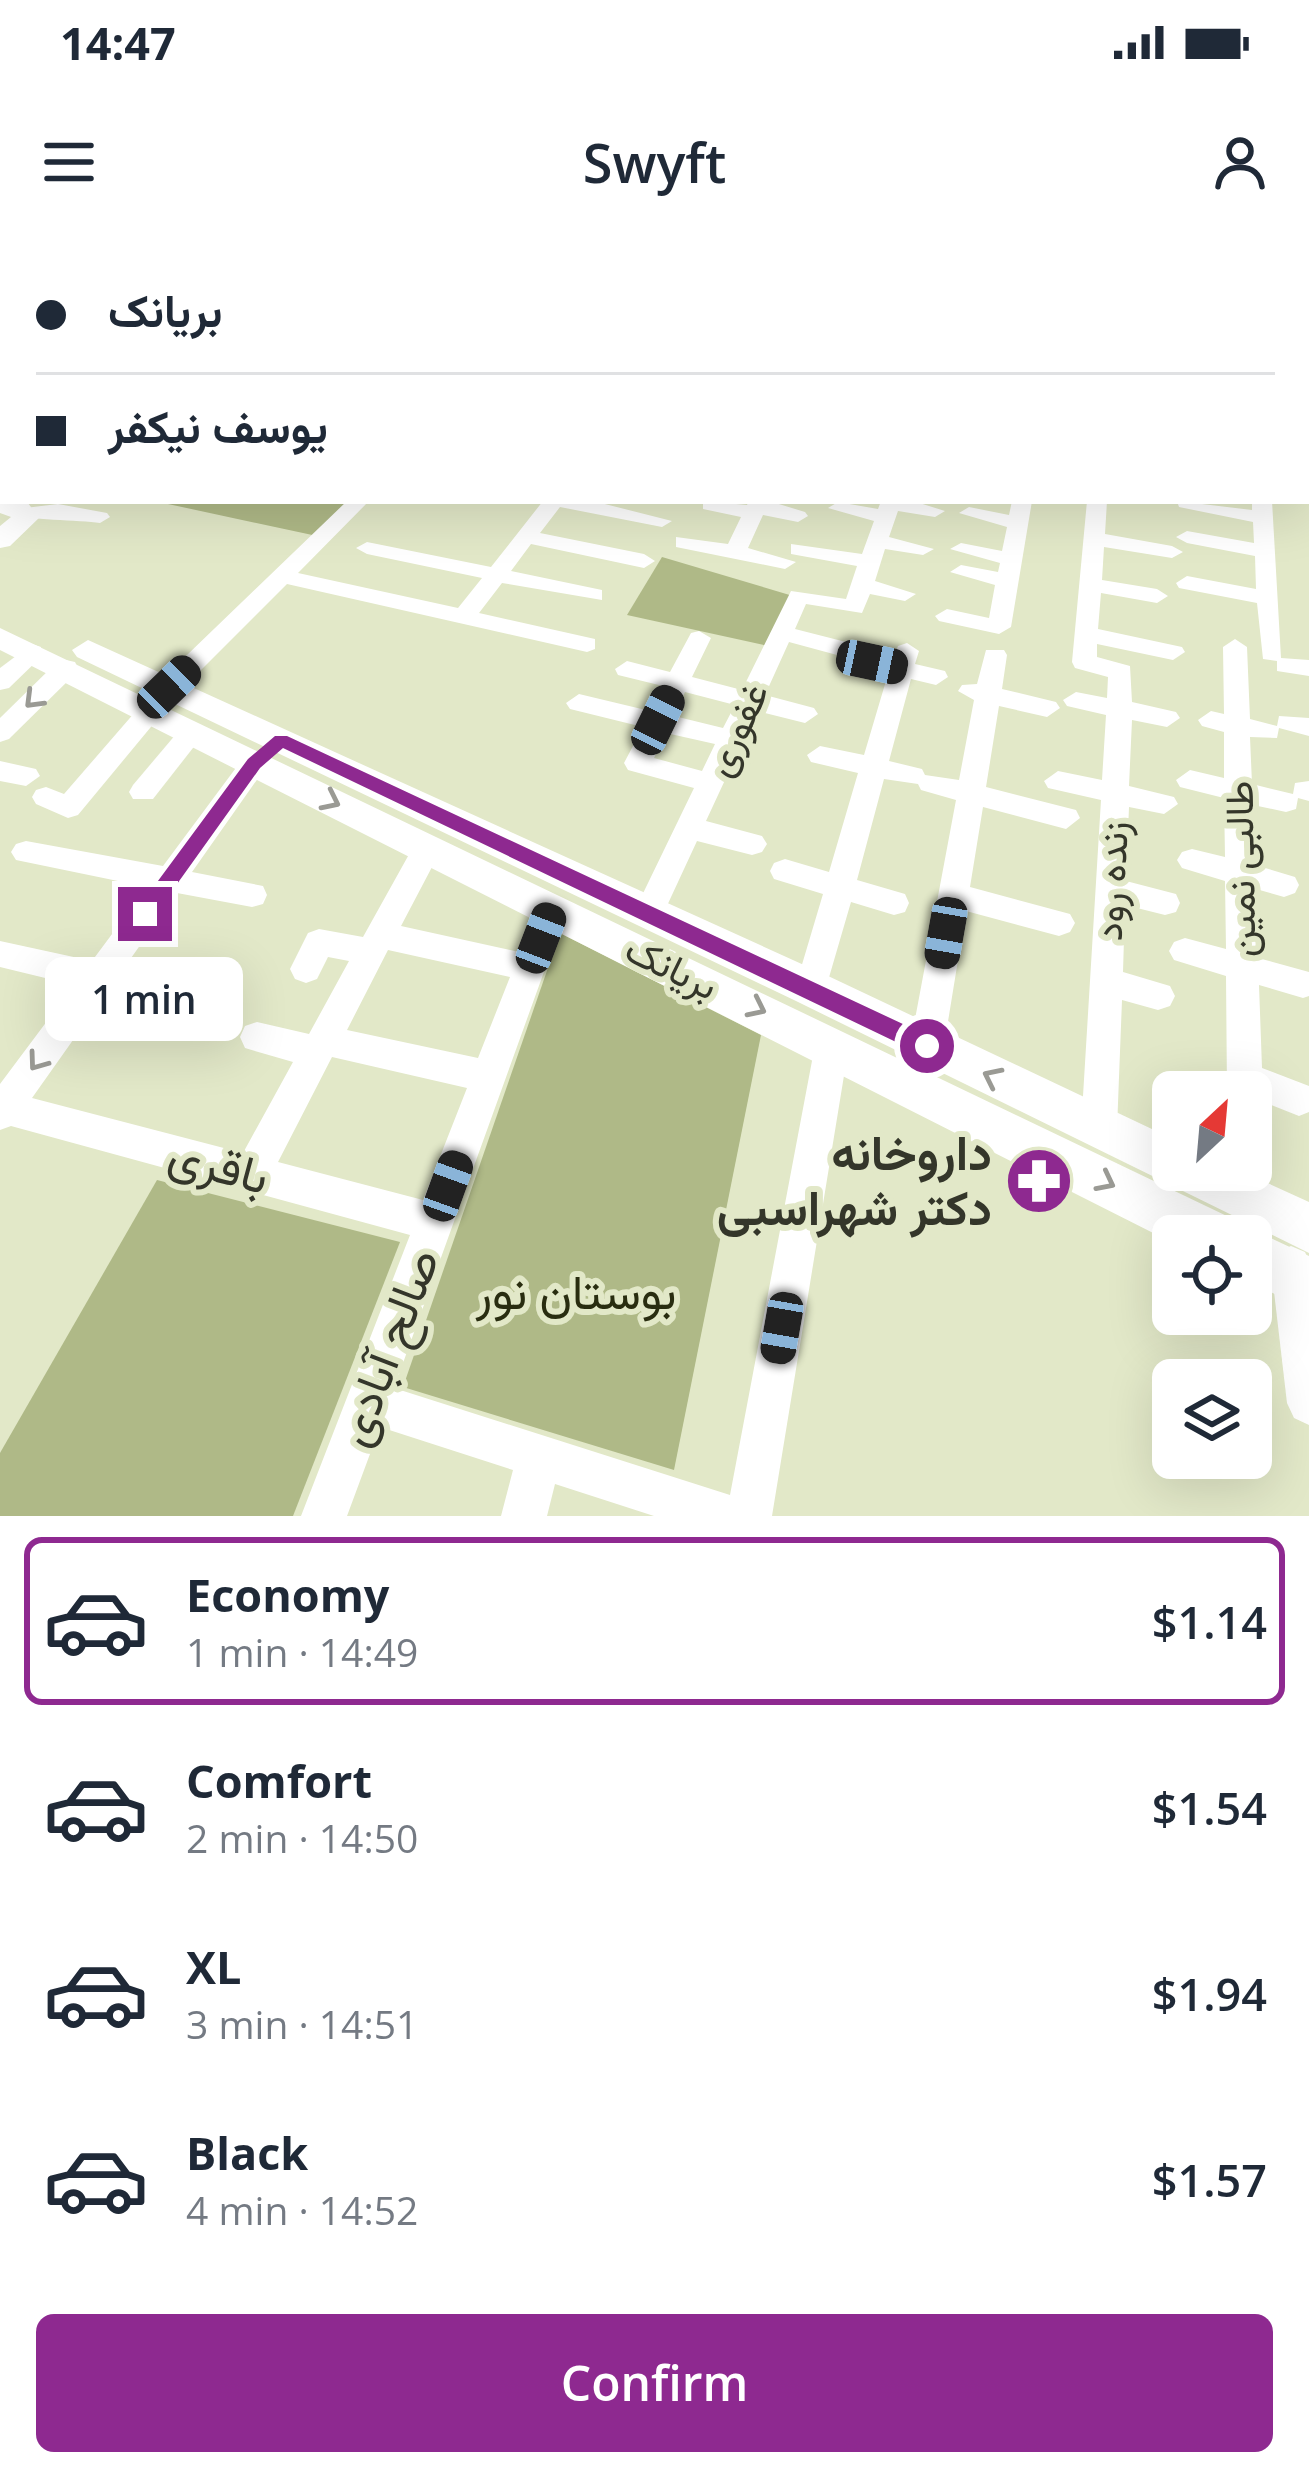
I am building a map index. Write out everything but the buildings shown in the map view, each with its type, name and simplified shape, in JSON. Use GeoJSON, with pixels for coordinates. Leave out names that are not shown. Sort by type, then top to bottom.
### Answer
{"type":"FeatureCollection","features":[{"type":"Feature","properties":{"kind":"main road"},"geometry":{"type":"LineString","coordinates":[[0,540],[23,522],[13,510]]}},
{"type":"Feature","properties":{"kind":"main road","name":"بریانک"},"geometry":{"type":"LineString","coordinates":[[0,612],[268,752],[811,988],[1152,1154]]}},
{"type":"Feature","properties":{"kind":"main road","name":"بریانک"},"geometry":{"type":"LineString","coordinates":[[32,653],[160,699],[191,733],[268,752],[427,848],[1171,1215]]}},
{"type":"Feature","properties":{"kind":"main road"},"geometry":{"type":"LineString","coordinates":[[1216,1191],[1277,1233]]}},
{"type":"Feature","properties":{"kind":"street"},"geometry":{"type":"LineString","coordinates":[[46,797],[68,808],[160,699],[356,504]]}},
{"type":"Feature","properties":{"kind":"street"},"geometry":{"type":"LineString","coordinates":[[463,617],[555,504]]}},
{"type":"Feature","properties":{"kind":"street"},"geometry":{"type":"LineString","coordinates":[[574,504],[662,520]]}},
{"type":"Feature","properties":{"kind":"street"},"geometry":{"type":"LineString","coordinates":[[1208,504],[1263,509],[1268,598],[1289,662]]}},
{"type":"Feature","properties":{"kind":"street"},"geometry":{"type":"LineString","coordinates":[[710,505],[756,507],[798,517]]}},
{"type":"Feature","properties":{"kind":"street"},"geometry":{"type":"LineString","coordinates":[[735,552],[756,507]]}},
{"type":"Feature","properties":{"kind":"street"},"geometry":{"type":"LineString","coordinates":[[866,574],[888,507]]}},
{"type":"Feature","properties":{"kind":"street"},"geometry":{"type":"LineString","coordinates":[[838,508],[934,511]]}},
{"type":"Feature","properties":{"kind":"street"},"geometry":{"type":"LineString","coordinates":[[13,510],[58,510],[100,517]]}},
{"type":"Feature","properties":{"kind":"street"},"geometry":{"type":"LineString","coordinates":[[927,1046],[970,794],[979,693],[997,641],[1020,512],[969,513]]}},
{"type":"Feature","properties":{"kind":"street"},"geometry":{"type":"LineString","coordinates":[[1096,521],[1180,544],[1265,550]]}},
{"type":"Feature","properties":{"kind":"street"},"geometry":{"type":"LineString","coordinates":[[1096,521],[1147,533]]}},
{"type":"Feature","properties":{"kind":"street"},"geometry":{"type":"LineString","coordinates":[[1096,521],[1084,662],[1121,672],[1120,708]]}},
{"type":"Feature","properties":{"kind":"street"},"geometry":{"type":"LineString","coordinates":[[526,537],[644,562]]}},
{"type":"Feature","properties":{"kind":"street"},"geometry":{"type":"LineString","coordinates":[[684,542],[792,556],[866,574],[904,594]]}},
{"type":"Feature","properties":{"kind":"street"},"geometry":{"type":"LineString","coordinates":[[367,548],[594,595]]}},
{"type":"Feature","properties":{"kind":"street"},"geometry":{"type":"LineString","coordinates":[[866,574],[923,549]]}},
{"type":"Feature","properties":{"kind":"street"},"geometry":{"type":"LineString","coordinates":[[961,561],[1010,570]]}},
{"type":"Feature","properties":{"kind":"street","name":"غفوری"},"geometry":{"type":"LineString","coordinates":[[648,914],[799,596],[866,574]]}},
{"type":"Feature","properties":{"kind":"street"},"geometry":{"type":"LineString","coordinates":[[282,576],[587,644]]}},
{"type":"Feature","properties":{"kind":"street"},"geometry":{"type":"LineString","coordinates":[[1187,583],[1268,598]]}},
{"type":"Feature","properties":{"kind":"street"},"geometry":{"type":"LineString","coordinates":[[1091,585],[1156,596]]}},
{"type":"Feature","properties":{"kind":"street"},"geometry":{"type":"LineString","coordinates":[[946,616],[997,641]]}},
{"type":"Feature","properties":{"kind":"street"},"geometry":{"type":"LineString","coordinates":[[781,633],[837,647]]}},
{"type":"Feature","properties":{"kind":"street"},"geometry":{"type":"LineString","coordinates":[[1087,634],[1173,652]]}},
{"type":"Feature","properties":{"kind":"street"},"geometry":{"type":"LineString","coordinates":[[699,638],[638,763],[710,783]]}},
{"type":"Feature","properties":{"kind":"street","name":"طالبی نمین"},"geometry":{"type":"LineString","coordinates":[[1235,646],[1224,723],[1238,791],[1245,1071]]}},
{"type":"Feature","properties":{"kind":"street"},"geometry":{"type":"LineString","coordinates":[[0,682],[32,653]]}},
{"type":"Feature","properties":{"kind":"street"},"geometry":{"type":"LineString","coordinates":[[0,733],[32,653]]}},
{"type":"Feature","properties":{"kind":"street"},"geometry":{"type":"LineString","coordinates":[[811,988],[905,660]]}},
{"type":"Feature","properties":{"kind":"street"},"geometry":{"type":"LineString","coordinates":[[872,662],[905,660],[936,677]]}},
{"type":"Feature","properties":{"kind":"street"},"geometry":{"type":"LineString","coordinates":[[627,669],[805,713]]}},
{"type":"Feature","properties":{"kind":"street"},"geometry":{"type":"LineString","coordinates":[[979,693],[1048,708]]}},
{"type":"Feature","properties":{"kind":"street"},"geometry":{"type":"LineString","coordinates":[[1076,700],[1166,718]]}},
{"type":"Feature","properties":{"kind":"street"},"geometry":{"type":"LineString","coordinates":[[579,703],[731,739]]}},
{"type":"Feature","properties":{"kind":"street","name":"زنده رود"},"geometry":{"type":"LineString","coordinates":[[1099,1129],[1120,708]]}},
{"type":"Feature","properties":{"kind":"street"},"geometry":{"type":"LineString","coordinates":[[1224,723],[1288,727]]}},
{"type":"Feature","properties":{"kind":"street"},"geometry":{"type":"LineString","coordinates":[[143,792],[191,733]]}},
{"type":"Feature","properties":{"kind":"street"},"geometry":{"type":"LineString","coordinates":[[2,1109],[268,752]]}},
{"type":"Feature","properties":{"kind":"street"},"geometry":{"type":"LineString","coordinates":[[820,755],[1066,818]]}},
{"type":"Feature","properties":{"kind":"street"},"geometry":{"type":"LineString","coordinates":[[1190,780],[1238,791],[1300,795]]}},
{"type":"Feature","properties":{"kind":"street"},"geometry":{"type":"LineString","coordinates":[[1058,781],[1164,804]]}},
{"type":"Feature","properties":{"kind":"street"},"geometry":{"type":"LineString","coordinates":[[689,827],[752,844]]}},
{"type":"Feature","properties":{"kind":"street"},"geometry":{"type":"LineString","coordinates":[[252,1173],[427,848]]}},
{"type":"Feature","properties":{"kind":"street"},"geometry":{"type":"LineString","coordinates":[[26,852],[252,895]]}},
{"type":"Feature","properties":{"kind":"street"},"geometry":{"type":"LineString","coordinates":[[1192,860],[1284,885]]}},
{"type":"Feature","properties":{"kind":"street"},"geometry":{"type":"LineString","coordinates":[[785,871],[894,903]]}},
{"type":"Feature","properties":{"kind":"street"},"geometry":{"type":"LineString","coordinates":[[1111,889],[1165,903]]}},
{"type":"Feature","properties":{"kind":"street"},"geometry":{"type":"LineString","coordinates":[[953,895],[1060,923]]}},
{"type":"Feature","properties":{"kind":"street","name":"صالح آبادی"},"geometry":{"type":"LineString","coordinates":[[324,1516],[552,908]]}},
{"type":"Feature","properties":{"kind":"street"},"geometry":{"type":"LineString","coordinates":[[306,969],[319,942],[375,944],[530,968]]}},
{"type":"Feature","properties":{"kind":"street"},"geometry":{"type":"LineString","coordinates":[[1185,951],[1303,984]]}},
{"type":"Feature","properties":{"kind":"street"},"geometry":{"type":"LineString","coordinates":[[0,954],[193,998]]}},
{"type":"Feature","properties":{"kind":"street"},"geometry":{"type":"LineString","coordinates":[[1106,982],[1158,996]]}},
{"type":"Feature","properties":{"kind":"street"},"geometry":{"type":"LineString","coordinates":[[256,1037],[489,1077]]}},
{"type":"Feature","properties":{"kind":"street"},"geometry":{"type":"LineString","coordinates":[[749,1516],[832,1045]]}},
{"type":"Feature","properties":{"kind":"street"},"geometry":{"type":"LineString","coordinates":[[1272,1092],[1299,1099]]}},
{"type":"Feature","properties":{"kind":"street","name":"باقری"},"geometry":{"type":"LineString","coordinates":[[2,1109],[434,1222]]}},
{"type":"Feature","properties":{"kind":"street"},"geometry":{"type":"LineString","coordinates":[[1277,1233],[1309,1402]]}},
{"type":"Feature","properties":{"kind":"street"},"geometry":{"type":"LineString","coordinates":[[367,1401],[725,1516]]}},
{"type":"Feature","properties":{"kind":"street"},"geometry":{"type":"LineString","coordinates":[[524,1516],[539,1456]]}},
{"type":"Feature","properties":{"kind":"green space"},"geometry":{"type":"Polygon","coordinates":[[[168,504],[348,504],[317,536],[168,504]]]}},
{"type":"Feature","properties":{"kind":"green space"},"geometry":{"type":"Polygon","coordinates":[[[662,557],[793,596],[768,646],[627,615],[662,557]]]}},
{"type":"Feature","properties":{"kind":"green space","name":"بوستان نور"},"geometry":{"type":"Polygon","coordinates":[[[560,933],[761,1035],[674,1470],[403,1387],[560,933]]]}},
{"type":"Feature","properties":{"kind":"green space","name":"بوستان نور"},"geometry":{"type":"Polygon","coordinates":[[[157,1180],[400,1242],[293,1516],[0,1516],[0,1453],[157,1180]]]}},
{"type":"Feature","properties":{"kind":"place","name":"داروخانه دکتر شهراسبی"},"geometry":{"type":"Point","coordinates":[1039,1181]}},
{"type":"Feature","properties":{"kind":"route"},"geometry":{"type":"LineString","coordinates":[[145,914],[254,764],[281,740],[927,1046]]}}]}
